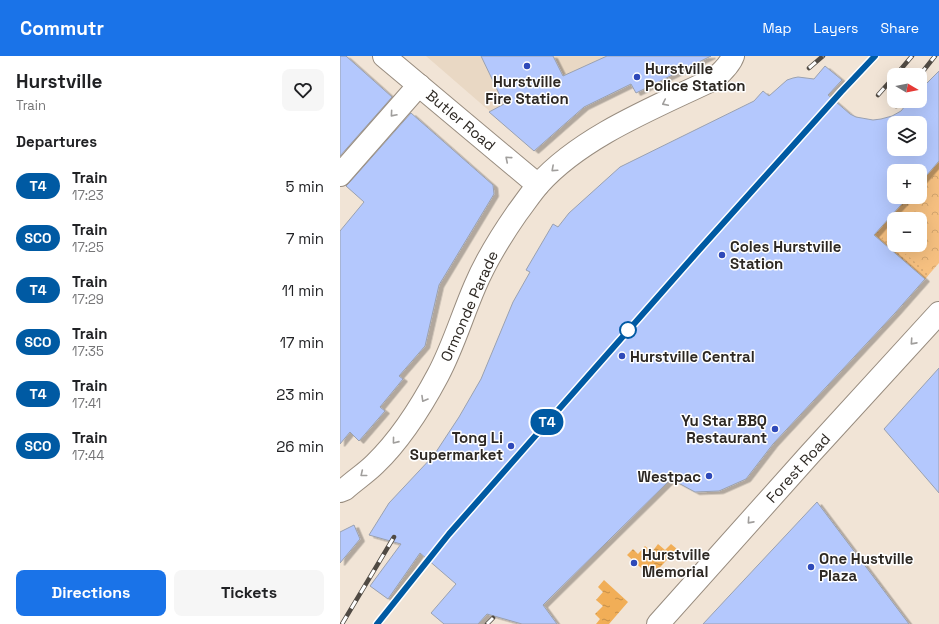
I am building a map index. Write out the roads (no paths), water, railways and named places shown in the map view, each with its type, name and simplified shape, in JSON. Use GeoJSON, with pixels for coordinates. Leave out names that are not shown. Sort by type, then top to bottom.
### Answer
{"type":"FeatureCollection","features":[{"type":"Feature","properties":{"kind":"street","name":"Butler Road"},"geometry":{"type":"LineString","coordinates":[[384,56],[538,185]]}},
{"type":"Feature","properties":{"kind":"street","name":"Ormonde Parade"},"geometry":{"type":"LineString","coordinates":[[340,491],[345,489],[375,464],[397,439],[418,410],[450,350],[475,286],[489,258],[504,232],[538,185],[553,169],[586,144],[626,121],[714,79],[722,72],[732,58]]}},
{"type":"Feature","properties":{"kind":"street"},"geometry":{"type":"LineString","coordinates":[[340,175],[419,85]]}},
{"type":"Feature","properties":{"kind":"street","name":"Forest Road"},"geometry":{"type":"LineString","coordinates":[[658,624],[939,313]]}},
{"type":"Feature","properties":{"kind":"water"},"geometry":{"type":"Polygon","coordinates":[[[658,544],[665,550],[671,544],[677,549],[651,577],[627,555],[633,549],[638,554],[645,546],[652,552],[658,544]]]}},
{"type":"Feature","properties":{"kind":"water"},"geometry":{"type":"Polygon","coordinates":[[[604,580],[628,602],[609,624],[596,624],[600,619],[595,614],[603,606],[596,600],[603,592],[598,587],[604,580]]]}},
{"type":"Feature","properties":{"kind":"railway"},"geometry":{"type":"LineString","coordinates":[[809,68],[823,56]]}},
{"type":"Feature","properties":{"kind":"railway"},"geometry":{"type":"LineString","coordinates":[[841,92],[875,56]]}},
{"type":"Feature","properties":{"kind":"railway"},"geometry":{"type":"LineString","coordinates":[[902,68],[912,56]]}},
{"type":"Feature","properties":{"kind":"railway"},"geometry":{"type":"LineString","coordinates":[[926,68],[935,56]]}},
{"type":"Feature","properties":{"kind":"railway"},"geometry":{"type":"LineString","coordinates":[[878,95],[887,85]]}},
{"type":"Feature","properties":{"kind":"railway"},"geometry":{"type":"LineString","coordinates":[[342,624],[394,537]]}},
{"type":"Feature","properties":{"kind":"railway"},"geometry":{"type":"LineString","coordinates":[[377,624],[430,557]]}},
{"type":"Feature","properties":{"kind":"railway"},"geometry":{"type":"LineString","coordinates":[[487,624],[493,618]]}},
{"type":"Feature","properties":{"kind":"train","name":"T4"},"geometry":{"type":"LineString","coordinates":[[377,624],[449,534],[700,249],[875,56]]}},
{"type":"Feature","properties":{"kind":"place","name":"Hurstville Fire Station"},"geometry":{"type":"Point","coordinates":[527,66]}},
{"type":"Feature","properties":{"kind":"place","name":"Hurstville Police Station"},"geometry":{"type":"Point","coordinates":[637,77]}},
{"type":"Feature","properties":{"kind":"place","name":"Coles Hurstville Station"},"geometry":{"type":"Point","coordinates":[722,255]}},
{"type":"Feature","properties":{"kind":"place","name":"Hurstville Central"},"geometry":{"type":"Point","coordinates":[622,356]}},
{"type":"Feature","properties":{"kind":"place","name":"Yu Star BBQ Restaurant"},"geometry":{"type":"Point","coordinates":[775,429]}},
{"type":"Feature","properties":{"kind":"place","name":"Tong Li Supermarket"},"geometry":{"type":"Point","coordinates":[511,446]}},
{"type":"Feature","properties":{"kind":"place","name":"Westpac"},"geometry":{"type":"Point","coordinates":[709,476]}},
{"type":"Feature","properties":{"kind":"place","name":"Hurstville Memorial"},"geometry":{"type":"Point","coordinates":[634,563]}},
{"type":"Feature","properties":{"kind":"place","name":"One Hustville Plaza"},"geometry":{"type":"Point","coordinates":[811,567]}}]}
